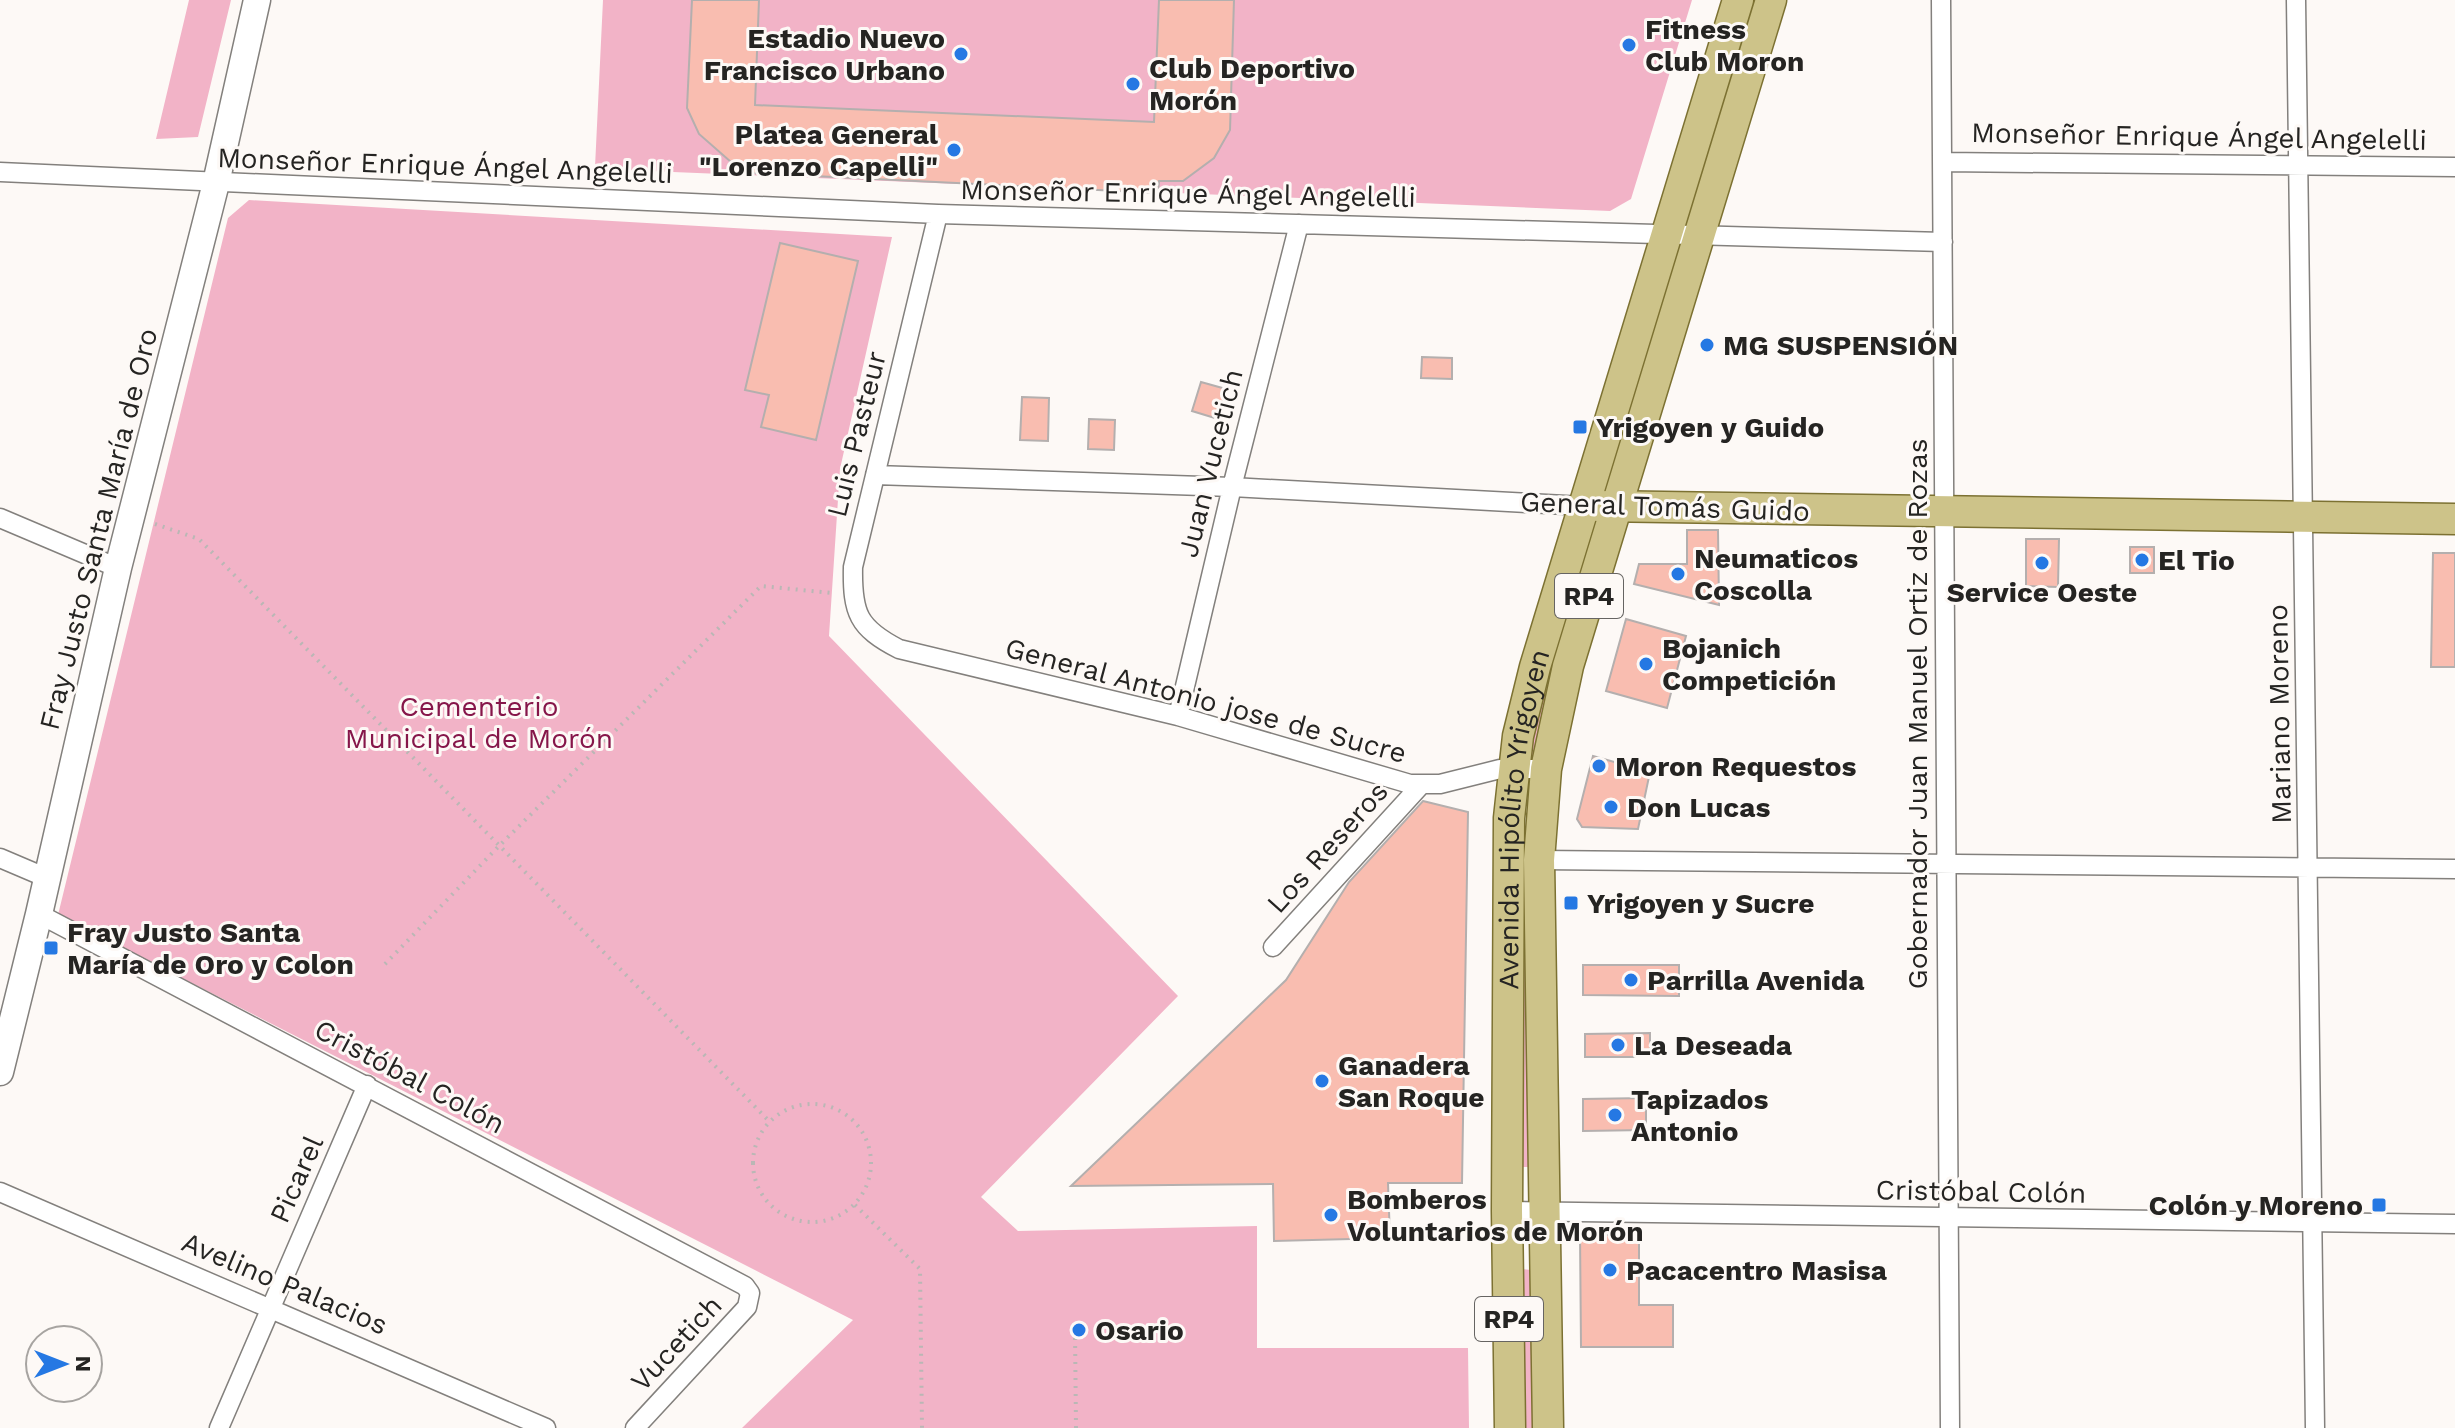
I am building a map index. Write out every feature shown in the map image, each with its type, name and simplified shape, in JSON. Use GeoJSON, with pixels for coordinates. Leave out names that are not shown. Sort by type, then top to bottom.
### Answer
{"type":"FeatureCollection","features":[{"type":"Feature","properties":{"kind":"main road","name":"Avenida Hipólito Yrigoyen"},"geometry":{"type":"LineString","coordinates":[[1510,1428],[1507,1211],[1509,818],[1513,768],[1535,667],[1738,0]]}},
{"type":"Feature","properties":{"kind":"main road","name":"Avenida Hipólito Yrigoyen"},"geometry":{"type":"LineString","coordinates":[[1548,1428],[1539,860],[1546,769],[1568,666],[1771,0]]}},
{"type":"Feature","properties":{"kind":"main road","name":"General Tomás Guido"},"geometry":{"type":"LineString","coordinates":[[1584,506],[2455,519]]}},
{"type":"Feature","properties":{"kind":"street","name":"Fray Justo Santa María de Oro"},"geometry":{"type":"LineString","coordinates":[[0,1072],[118,568],[216,183],[257,0]]}},
{"type":"Feature","properties":{"kind":"street","name":"Gobernador Juan Manuel Ortiz de Rozas"},"geometry":{"type":"LineString","coordinates":[[1941,0],[1950,1428]]}},
{"type":"Feature","properties":{"kind":"street","name":"Mariano Moreno"},"geometry":{"type":"LineString","coordinates":[[2296,0],[2315,1428]]}},
{"type":"Feature","properties":{"kind":"street","name":"Monseñor Enrique Ángel Angelelli"},"geometry":{"type":"LineString","coordinates":[[1943,162],[2455,167]]}},
{"type":"Feature","properties":{"kind":"street","name":"Monseñor Enrique Ángel Angelelli"},"geometry":{"type":"LineString","coordinates":[[0,172],[938,214],[1943,242]]}},
{"type":"Feature","properties":{"kind":"street","name":"Luis Pasteur"},"geometry":{"type":"LineString","coordinates":[[899,649],[870,632],[859,616],[852,596],[853,567],[938,214]]}},
{"type":"Feature","properties":{"kind":"street","name":"Juan Vucetich"},"geometry":{"type":"LineString","coordinates":[[1178,716],[1299,224]]}},
{"type":"Feature","properties":{"kind":"street","name":"General Tomás Guido"},"geometry":{"type":"LineString","coordinates":[[875,475],[1232,487],[1584,506]]}},
{"type":"Feature","properties":{"kind":"street"},"geometry":{"type":"LineString","coordinates":[[0,518],[118,568]]}},
{"type":"Feature","properties":{"kind":"street","name":"General Antonio jose de Sucre"},"geometry":{"type":"LineString","coordinates":[[899,649],[1178,716],[1391,779],[1421,785],[1440,784],[1487,771],[1546,769]]}},
{"type":"Feature","properties":{"kind":"street","name":"Los Reseros"},"geometry":{"type":"LineString","coordinates":[[1273,947],[1421,785]]}},
{"type":"Feature","properties":{"kind":"street"},"geometry":{"type":"LineString","coordinates":[[0,858],[47,878]]}},
{"type":"Feature","properties":{"kind":"street"},"geometry":{"type":"LineString","coordinates":[[1539,860],[2455,869]]}},
{"type":"Feature","properties":{"kind":"street","name":"Cristóbal Colón"},"geometry":{"type":"LineString","coordinates":[[39,914],[745,1286],[750,1293]]}},
{"type":"Feature","properties":{"kind":"street","name":"Picarel"},"geometry":{"type":"LineString","coordinates":[[219,1428],[367,1085]]}},
{"type":"Feature","properties":{"kind":"street","name":"Avelino Palacios"},"geometry":{"type":"LineString","coordinates":[[0,1192],[546,1428]]}},
{"type":"Feature","properties":{"kind":"street","name":"Cristóbal Colón"},"geometry":{"type":"LineString","coordinates":[[1507,1211],[2455,1224]]}},
{"type":"Feature","properties":{"kind":"street","name":"Vucetich"},"geometry":{"type":"LineString","coordinates":[[635,1428],[747,1307],[750,1293]]}},
{"type":"Feature","properties":{"kind":"path"},"geometry":{"type":"LineString","coordinates":[[132,516],[199,539],[769,1121]]}},
{"type":"Feature","properties":{"kind":"path"},"geometry":{"type":"LineString","coordinates":[[385,964],[761,586],[832,593]]}},
{"type":"Feature","properties":{"kind":"path"},"geometry":{"type":"LineString","coordinates":[[811,1103],[835,1107],[854,1120],[867,1139],[872,1163],[868,1186],[855,1205],[836,1218],[813,1223],[790,1219],[770,1206],[757,1187],[752,1163],[757,1141],[769,1121],[789,1108],[811,1103]]}},
{"type":"Feature","properties":{"kind":"path"},"geometry":{"type":"LineString","coordinates":[[855,1205],[920,1269],[922,1428]]}},
{"type":"Feature","properties":{"kind":"path"},"geometry":{"type":"LineString","coordinates":[[1075,1330],[1076,1428]]}},
{"type":"Feature","properties":{"kind":"green space"},"geometry":{"type":"Polygon","coordinates":[[[189,0],[231,0],[198,137],[156,139],[189,0]]]}},
{"type":"Feature","properties":{"kind":"green space","name":"Club Deportivo Morón"},"geometry":{"type":"Polygon","coordinates":[[[603,0],[1692,0],[1631,199],[1610,211],[600,169],[595,167],[603,0]]]}},
{"type":"Feature","properties":{"kind":"green space","name":"Cementerio Municipal de Morón"},"geometry":{"type":"Polygon","coordinates":[[[249,200],[892,237],[840,469],[829,636],[1178,996],[981,1197],[1018,1231],[1257,1226],[1257,1348],[1468,1348],[1469,1428],[742,1428],[853,1320],[58,915],[228,218],[249,200]]]}},
{"type":"Feature","properties":{"kind":"green space"},"geometry":{"type":"Polygon","coordinates":[[[1590,520],[1598,522],[1532,775],[1524,772],[1548,663],[1590,520]]]}},
{"type":"Feature","properties":{"kind":"green space"},"geometry":{"type":"Polygon","coordinates":[[[1518,883],[1526,883],[1530,1167],[1522,1167],[1518,883]]]}},
{"type":"Feature","properties":{"kind":"green space"},"geometry":{"type":"Polygon","coordinates":[[[1523,1269],[1531,1270],[1533,1428],[1525,1428],[1523,1269]]]}},
{"type":"Feature","properties":{"kind":"building"},"geometry":{"type":"Polygon","coordinates":[[[692,0],[759,0],[755,105],[1154,122],[1159,0],[1234,0],[1230,130],[1214,158],[1183,181],[1159,181],[1158,193],[751,173],[751,162],[731,162],[699,134],[687,108],[692,0]]]}},
{"type":"Feature","properties":{"kind":"building"},"geometry":{"type":"Polygon","coordinates":[[[780,243],[858,261],[816,440],[761,427],[769,395],[745,390],[780,243]]]}},
{"type":"Feature","properties":{"kind":"building"},"geometry":{"type":"Polygon","coordinates":[[[1422,357],[1452,358],[1452,379],[1421,378],[1422,357]]]}},
{"type":"Feature","properties":{"kind":"building"},"geometry":{"type":"Polygon","coordinates":[[[1201,382],[1226,389],[1218,419],[1192,411],[1201,382]]]}},
{"type":"Feature","properties":{"kind":"building"},"geometry":{"type":"Polygon","coordinates":[[[1022,397],[1049,398],[1048,441],[1020,440],[1022,397]]]}},
{"type":"Feature","properties":{"kind":"building"},"geometry":{"type":"Polygon","coordinates":[[[1089,419],[1115,420],[1114,450],[1088,449],[1089,419]]]}},
{"type":"Feature","properties":{"kind":"building","name":"Neumaticos Coscolla"},"geometry":{"type":"Polygon","coordinates":[[[1687,530],[1718,530],[1719,605],[1634,584],[1639,564],[1687,564],[1687,530]]]}},
{"type":"Feature","properties":{"kind":"building","name":"Service Oeste"},"geometry":{"type":"Polygon","coordinates":[[[2026,539],[2059,539],[2058,587],[2026,586],[2026,539]]]}},
{"type":"Feature","properties":{"kind":"building","name":"El Tio"},"geometry":{"type":"Polygon","coordinates":[[[2130,547],[2154,547],[2154,573],[2130,573],[2130,547]]]}},
{"type":"Feature","properties":{"kind":"building"},"geometry":{"type":"Polygon","coordinates":[[[2433,553],[2455,553],[2455,667],[2431,667],[2433,553]]]}},
{"type":"Feature","properties":{"kind":"building","name":"Bojanich Competición"},"geometry":{"type":"Polygon","coordinates":[[[1626,619],[1686,636],[1667,708],[1606,691],[1626,619]]]}},
{"type":"Feature","properties":{"kind":"building","name":"Don Lucas"},"geometry":{"type":"Polygon","coordinates":[[[1593,756],[1650,772],[1638,829],[1582,827],[1577,819],[1593,756]]]}},
{"type":"Feature","properties":{"kind":"building","name":"Ganadera San Roque"},"geometry":{"type":"Polygon","coordinates":[[[1423,801],[1468,812],[1462,1183],[1388,1183],[1390,1238],[1274,1241],[1273,1184],[1071,1186],[1286,980],[1349,882],[1423,801]]]}},
{"type":"Feature","properties":{"kind":"building","name":"Parrilla Avenida"},"geometry":{"type":"Polygon","coordinates":[[[1583,965],[1679,965],[1679,996],[1583,995],[1583,965]]]}},
{"type":"Feature","properties":{"kind":"building","name":"La Deseada"},"geometry":{"type":"Polygon","coordinates":[[[1650,1033],[1650,1057],[1585,1057],[1585,1034],[1650,1033]]]}},
{"type":"Feature","properties":{"kind":"building","name":"Tapizados Antonio"},"geometry":{"type":"Polygon","coordinates":[[[1646,1098],[1646,1130],[1583,1131],[1583,1099],[1646,1098]]]}},
{"type":"Feature","properties":{"kind":"building"},"geometry":{"type":"Polygon","coordinates":[[[1580,1235],[1639,1235],[1639,1305],[1673,1305],[1673,1347],[1581,1347],[1580,1235]]]}},
{"type":"Feature","properties":{"kind":"place","name":"Fitness Club Moron"},"geometry":{"type":"Point","coordinates":[1629,45]}},
{"type":"Feature","properties":{"kind":"place","name":"Estadio Nuevo Francisco Urbano"},"geometry":{"type":"Point","coordinates":[961,54]}},
{"type":"Feature","properties":{"kind":"place","name":"Club Deportivo Morón"},"geometry":{"type":"Point","coordinates":[1133,84]}},
{"type":"Feature","properties":{"kind":"place","name":"Platea General \"Lorenzo Capelli\""},"geometry":{"type":"Point","coordinates":[954,150]}},
{"type":"Feature","properties":{"kind":"place","name":"MG SUSPENSIÓN"},"geometry":{"type":"Point","coordinates":[1707,345]}},
{"type":"Feature","properties":{"kind":"place","name":"Yrigoyen y Guido"},"geometry":{"type":"Point","coordinates":[1580,427]}},
{"type":"Feature","properties":{"kind":"place","name":"El Tio"},"geometry":{"type":"Point","coordinates":[2142,560]}},
{"type":"Feature","properties":{"kind":"place","name":"Service Oeste"},"geometry":{"type":"Point","coordinates":[2042,563]}},
{"type":"Feature","properties":{"kind":"place","name":"Neumaticos Coscolla"},"geometry":{"type":"Point","coordinates":[1678,574]}},
{"type":"Feature","properties":{"kind":"place","name":"Bojanich Competición"},"geometry":{"type":"Point","coordinates":[1646,664]}},
{"type":"Feature","properties":{"kind":"place","name":"Moron Requestos"},"geometry":{"type":"Point","coordinates":[1599,766]}},
{"type":"Feature","properties":{"kind":"place","name":"Don Lucas"},"geometry":{"type":"Point","coordinates":[1611,807]}},
{"type":"Feature","properties":{"kind":"place","name":"Yrigoyen y Sucre"},"geometry":{"type":"Point","coordinates":[1571,903]}},
{"type":"Feature","properties":{"kind":"place","name":"Fray Justo Santa María de Oro y Colon"},"geometry":{"type":"Point","coordinates":[51,948]}},
{"type":"Feature","properties":{"kind":"place","name":"Parrilla Avenida"},"geometry":{"type":"Point","coordinates":[1631,980]}},
{"type":"Feature","properties":{"kind":"place","name":"La Deseada"},"geometry":{"type":"Point","coordinates":[1618,1045]}},
{"type":"Feature","properties":{"kind":"place","name":"Ganadera San Roque"},"geometry":{"type":"Point","coordinates":[1322,1081]}},
{"type":"Feature","properties":{"kind":"place","name":"Tapizados Antonio"},"geometry":{"type":"Point","coordinates":[1615,1115]}},
{"type":"Feature","properties":{"kind":"place","name":"Colón y Moreno"},"geometry":{"type":"Point","coordinates":[2379,1205]}},
{"type":"Feature","properties":{"kind":"place","name":"Bomberos Voluntarios de Morón"},"geometry":{"type":"Point","coordinates":[1331,1215]}},
{"type":"Feature","properties":{"kind":"place","name":"Pacacentro Masisa"},"geometry":{"type":"Point","coordinates":[1610,1270]}},
{"type":"Feature","properties":{"kind":"place","name":"Osario"},"geometry":{"type":"Point","coordinates":[1079,1330]}}]}
